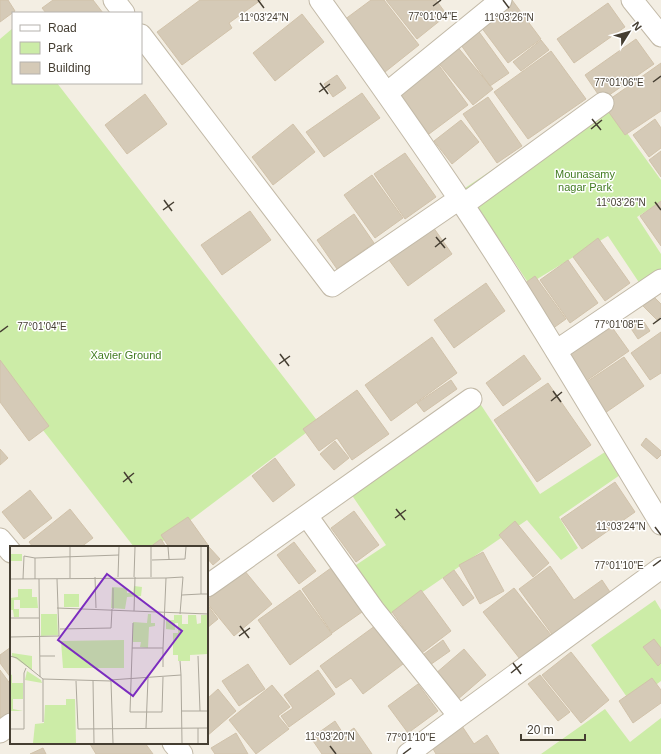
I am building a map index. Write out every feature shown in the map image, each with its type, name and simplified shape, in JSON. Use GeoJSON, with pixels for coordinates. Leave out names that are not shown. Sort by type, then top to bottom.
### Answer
{"type":"FeatureCollection","features":[{"type":"Feature","properties":{"kind":"street"},"geometry":{"type":"LineString","coordinates":[[114,0],[123,12]]}},
{"type":"Feature","properties":{"kind":"street"},"geometry":{"type":"LineString","coordinates":[[320,0],[388,93],[461,202],[556,351],[661,524]]}},
{"type":"Feature","properties":{"kind":"street"},"geometry":{"type":"LineString","coordinates":[[388,93],[501,0]]}},
{"type":"Feature","properties":{"kind":"street"},"geometry":{"type":"LineString","coordinates":[[632,0],[661,36]]}},
{"type":"Feature","properties":{"kind":"street"},"geometry":{"type":"LineString","coordinates":[[142,36],[332,286],[461,202],[603,103]]}},
{"type":"Feature","properties":{"kind":"street"},"geometry":{"type":"LineString","coordinates":[[556,351],[661,280]]}},
{"type":"Feature","properties":{"kind":"street"},"geometry":{"type":"LineString","coordinates":[[208,585],[471,399]]}},
{"type":"Feature","properties":{"kind":"street"},"geometry":{"type":"LineString","coordinates":[[306,516],[374,610],[459,716]]}},
{"type":"Feature","properties":{"kind":"street"},"geometry":{"type":"LineString","coordinates":[[0,539],[10,551]]}},
{"type":"Feature","properties":{"kind":"street"},"geometry":{"type":"LineString","coordinates":[[408,754],[661,568]]}},
{"type":"Feature","properties":{"kind":"street"},"geometry":{"type":"LineString","coordinates":[[0,732],[10,725]]}},
{"type":"Feature","properties":{"kind":"street"},"geometry":{"type":"LineString","coordinates":[[174,744],[182,754]]}},
{"type":"Feature","properties":{"kind":"green space","name":"Xavier Ground"},"geometry":{"type":"Polygon","coordinates":[[[12,29],[12,84],[58,84],[319,423],[156,546],[133,546],[0,375],[0,39],[12,29]]]}},
{"type":"Feature","properties":{"kind":"green space","name":"Mounasamy nagar Park"},"geometry":{"type":"Polygon","coordinates":[[[601,97],[661,180],[661,202],[637,217],[661,254],[661,289],[648,296],[608,236],[529,284],[465,188],[601,97]]]}},
{"type":"Feature","properties":{"kind":"green space"},"geometry":{"type":"Polygon","coordinates":[[[477,399],[540,494],[605,452],[620,475],[559,517],[578,548],[561,560],[527,520],[386,617],[353,567],[386,545],[349,491],[477,399]]]}},
{"type":"Feature","properties":{"kind":"green space"},"geometry":{"type":"Polygon","coordinates":[[[655,600],[661,610],[661,681],[631,703],[591,645],[655,600]]]}},
{"type":"Feature","properties":{"kind":"green space"},"geometry":{"type":"Polygon","coordinates":[[[605,709],[630,742],[661,718],[661,754],[541,754],[605,709]]]}},
{"type":"Feature","properties":{"kind":"building"},"geometry":{"type":"Polygon","coordinates":[[[0,0],[8,0],[15,11],[0,22],[0,0]]]}},
{"type":"Feature","properties":{"kind":"building"},"geometry":{"type":"Polygon","coordinates":[[[53,0],[93,0],[102,12],[45,12],[42,8],[53,0]]]}},
{"type":"Feature","properties":{"kind":"building"},"geometry":{"type":"Polygon","coordinates":[[[200,0],[261,0],[229,23],[232,28],[182,65],[157,32],[200,0]]]}},
{"type":"Feature","properties":{"kind":"building"},"geometry":{"type":"Polygon","coordinates":[[[371,0],[384,0],[419,45],[385,72],[344,20],[371,0]]]}},
{"type":"Feature","properties":{"kind":"building"},"geometry":{"type":"Polygon","coordinates":[[[386,0],[436,0],[447,15],[417,39],[386,0]]]}},
{"type":"Feature","properties":{"kind":"building"},"geometry":{"type":"Polygon","coordinates":[[[509,0],[512,0],[541,39],[508,63],[478,23],[509,0]]]}},
{"type":"Feature","properties":{"kind":"building"},"geometry":{"type":"Polygon","coordinates":[[[608,3],[625,27],[574,63],[557,39],[608,3]]]}},
{"type":"Feature","properties":{"kind":"building"},"geometry":{"type":"Polygon","coordinates":[[[302,14],[324,42],[275,81],[253,53],[302,14]]]}},
{"type":"Feature","properties":{"kind":"building"},"geometry":{"type":"Polygon","coordinates":[[[474,25],[509,73],[490,86],[456,38],[474,25]]]}},
{"type":"Feature","properties":{"kind":"building"},"geometry":{"type":"Polygon","coordinates":[[[636,39],[654,64],[602,100],[585,75],[636,39]]]}},
{"type":"Feature","properties":{"kind":"building"},"geometry":{"type":"Polygon","coordinates":[[[541,40],[549,50],[521,71],[513,62],[541,40]]]}},
{"type":"Feature","properties":{"kind":"building"},"geometry":{"type":"Polygon","coordinates":[[[455,44],[493,89],[473,105],[436,60],[455,44]]]}},
{"type":"Feature","properties":{"kind":"building"},"geometry":{"type":"Polygon","coordinates":[[[551,51],[586,99],[528,139],[494,92],[551,51]]]}},
{"type":"Feature","properties":{"kind":"building"},"geometry":{"type":"Polygon","coordinates":[[[435,60],[468,105],[429,134],[395,89],[435,60]]]}},
{"type":"Feature","properties":{"kind":"building"},"geometry":{"type":"Polygon","coordinates":[[[661,63],[661,111],[625,135],[603,104],[661,63]]]}},
{"type":"Feature","properties":{"kind":"building"},"geometry":{"type":"Polygon","coordinates":[[[337,75],[346,88],[333,97],[324,84],[337,75]]]}},
{"type":"Feature","properties":{"kind":"building"},"geometry":{"type":"Polygon","coordinates":[[[362,93],[380,118],[324,157],[306,132],[362,93]]]}},
{"type":"Feature","properties":{"kind":"building"},"geometry":{"type":"Polygon","coordinates":[[[145,94],[167,124],[127,154],[105,125],[145,94]]]}},
{"type":"Feature","properties":{"kind":"building"},"geometry":{"type":"Polygon","coordinates":[[[488,97],[522,146],[497,163],[463,114],[488,97]]]}},
{"type":"Feature","properties":{"kind":"building"},"geometry":{"type":"Polygon","coordinates":[[[655,119],[661,128],[661,148],[649,157],[633,135],[655,119]]]}},
{"type":"Feature","properties":{"kind":"building"},"geometry":{"type":"Polygon","coordinates":[[[461,120],[479,142],[452,164],[434,141],[461,120]]]}},
{"type":"Feature","properties":{"kind":"building"},"geometry":{"type":"Polygon","coordinates":[[[293,124],[315,152],[273,185],[252,157],[293,124]]]}},
{"type":"Feature","properties":{"kind":"building"},"geometry":{"type":"Polygon","coordinates":[[[661,151],[661,177],[649,160],[661,151]]]}},
{"type":"Feature","properties":{"kind":"building"},"geometry":{"type":"Polygon","coordinates":[[[405,153],[436,197],[405,219],[374,174],[405,153]]]}},
{"type":"Feature","properties":{"kind":"building"},"geometry":{"type":"Polygon","coordinates":[[[372,175],[403,218],[375,238],[344,195],[372,175]]]}},
{"type":"Feature","properties":{"kind":"building"},"geometry":{"type":"Polygon","coordinates":[[[661,201],[661,246],[640,216],[661,201]]]}},
{"type":"Feature","properties":{"kind":"building"},"geometry":{"type":"Polygon","coordinates":[[[250,211],[271,240],[222,275],[201,245],[250,211]]]}},
{"type":"Feature","properties":{"kind":"building"},"geometry":{"type":"Polygon","coordinates":[[[354,214],[374,243],[337,269],[317,240],[354,214]]]}},
{"type":"Feature","properties":{"kind":"building"},"geometry":{"type":"Polygon","coordinates":[[[433,227],[452,254],[408,286],[389,260],[433,227]]]}},
{"type":"Feature","properties":{"kind":"building"},"geometry":{"type":"Polygon","coordinates":[[[598,238],[630,283],[605,301],[573,257],[598,238]]]}},
{"type":"Feature","properties":{"kind":"building"},"geometry":{"type":"Polygon","coordinates":[[[568,260],[598,303],[570,323],[540,280],[568,260]]]}},
{"type":"Feature","properties":{"kind":"building"},"geometry":{"type":"Polygon","coordinates":[[[535,276],[566,319],[552,329],[521,286],[535,276]]]}},
{"type":"Feature","properties":{"kind":"building"},"geometry":{"type":"Polygon","coordinates":[[[486,283],[505,311],[454,348],[434,320],[486,283]]]}},
{"type":"Feature","properties":{"kind":"building"},"geometry":{"type":"Polygon","coordinates":[[[652,295],[661,304],[661,316],[657,320],[642,305],[652,295]]]}},
{"type":"Feature","properties":{"kind":"building"},"geometry":{"type":"Polygon","coordinates":[[[642,319],[650,331],[638,339],[630,327],[642,319]]]}},
{"type":"Feature","properties":{"kind":"building"},"geometry":{"type":"Polygon","coordinates":[[[609,323],[629,351],[586,381],[566,352],[609,323]]]}},
{"type":"Feature","properties":{"kind":"building"},"geometry":{"type":"Polygon","coordinates":[[[661,332],[661,373],[650,380],[631,353],[661,332]]]}},
{"type":"Feature","properties":{"kind":"building"},"geometry":{"type":"Polygon","coordinates":[[[432,337],[457,373],[391,421],[365,385],[432,337]]]}},
{"type":"Feature","properties":{"kind":"building"},"geometry":{"type":"Polygon","coordinates":[[[524,355],[541,379],[503,406],[486,383],[524,355]]]}},
{"type":"Feature","properties":{"kind":"building"},"geometry":{"type":"Polygon","coordinates":[[[624,357],[644,386],[605,413],[585,383],[624,357]]]}},
{"type":"Feature","properties":{"kind":"building"},"geometry":{"type":"Polygon","coordinates":[[[0,360],[49,426],[29,441],[0,402],[0,360]]]}},
{"type":"Feature","properties":{"kind":"building"},"geometry":{"type":"Polygon","coordinates":[[[451,380],[457,389],[424,412],[417,403],[451,380]]]}},
{"type":"Feature","properties":{"kind":"building"},"geometry":{"type":"Polygon","coordinates":[[[548,383],[591,445],[537,482],[494,420],[548,383]]]}},
{"type":"Feature","properties":{"kind":"building"},"geometry":{"type":"Polygon","coordinates":[[[357,390],[389,434],[352,460],[337,438],[319,451],[303,429],[357,390]]]}},
{"type":"Feature","properties":{"kind":"building"},"geometry":{"type":"Polygon","coordinates":[[[646,438],[661,451],[661,455],[657,459],[641,445],[646,438]]]}},
{"type":"Feature","properties":{"kind":"building"},"geometry":{"type":"Polygon","coordinates":[[[335,441],[349,458],[334,470],[320,454],[335,441]]]}},
{"type":"Feature","properties":{"kind":"building"},"geometry":{"type":"Polygon","coordinates":[[[0,449],[8,458],[0,465],[0,449]]]}},
{"type":"Feature","properties":{"kind":"building"},"geometry":{"type":"Polygon","coordinates":[[[275,458],[295,485],[273,502],[252,476],[275,458]]]}},
{"type":"Feature","properties":{"kind":"building"},"geometry":{"type":"Polygon","coordinates":[[[615,482],[635,512],[582,549],[561,519],[615,482]]]}},
{"type":"Feature","properties":{"kind":"building"},"geometry":{"type":"Polygon","coordinates":[[[30,490],[52,518],[24,539],[2,512],[30,490]]]}},
{"type":"Feature","properties":{"kind":"building"},"geometry":{"type":"Polygon","coordinates":[[[70,509],[93,538],[82,546],[32,546],[29,542],[70,509]]]}},
{"type":"Feature","properties":{"kind":"building"},"geometry":{"type":"Polygon","coordinates":[[[354,511],[379,545],[356,562],[331,528],[354,511]]]}},
{"type":"Feature","properties":{"kind":"building"},"geometry":{"type":"Polygon","coordinates":[[[188,517],[208,545],[168,546],[161,535],[188,517]]]}},
{"type":"Feature","properties":{"kind":"building"},"geometry":{"type":"Polygon","coordinates":[[[515,521],[549,563],[533,577],[499,535],[515,521]]]}},
{"type":"Feature","properties":{"kind":"building"},"geometry":{"type":"Polygon","coordinates":[[[161,539],[165,546],[151,546],[161,539]]]}},
{"type":"Feature","properties":{"kind":"building"},"geometry":{"type":"Polygon","coordinates":[[[294,542],[316,571],[299,584],[277,555],[294,542]]]}},
{"type":"Feature","properties":{"kind":"building"},"geometry":{"type":"Polygon","coordinates":[[[208,548],[220,559],[213,565],[208,559],[208,548]]]}},
{"type":"Feature","properties":{"kind":"building"},"geometry":{"type":"Polygon","coordinates":[[[483,552],[504,591],[480,604],[459,565],[483,552]]]}},
{"type":"Feature","properties":{"kind":"building"},"geometry":{"type":"Polygon","coordinates":[[[550,566],[574,600],[602,580],[612,595],[554,637],[519,589],[550,566]]]}},
{"type":"Feature","properties":{"kind":"building"},"geometry":{"type":"Polygon","coordinates":[[[331,568],[362,612],[332,633],[302,589],[331,568]]]}},
{"type":"Feature","properties":{"kind":"building"},"geometry":{"type":"Polygon","coordinates":[[[244,570],[272,604],[234,636],[208,604],[208,599],[244,570]]]}},
{"type":"Feature","properties":{"kind":"building"},"geometry":{"type":"Polygon","coordinates":[[[454,570],[474,598],[463,606],[443,578],[454,570]]]}},
{"type":"Feature","properties":{"kind":"building"},"geometry":{"type":"Polygon","coordinates":[[[514,588],[551,635],[520,659],[483,612],[514,588]]]}},
{"type":"Feature","properties":{"kind":"building"},"geometry":{"type":"Polygon","coordinates":[[[300,590],[332,634],[290,665],[258,620],[300,590]]]}},
{"type":"Feature","properties":{"kind":"building"},"geometry":{"type":"Polygon","coordinates":[[[421,590],[451,631],[422,653],[392,612],[421,590]]]}},
{"type":"Feature","properties":{"kind":"building"},"geometry":{"type":"Polygon","coordinates":[[[209,607],[218,619],[208,627],[209,607]]]}},
{"type":"Feature","properties":{"kind":"building"},"geometry":{"type":"Polygon","coordinates":[[[379,623],[407,661],[363,694],[351,678],[336,688],[320,666],[379,623]]]}},
{"type":"Feature","properties":{"kind":"building"},"geometry":{"type":"Polygon","coordinates":[[[654,639],[661,648],[661,663],[658,666],[643,647],[654,639]]]}},
{"type":"Feature","properties":{"kind":"building"},"geometry":{"type":"Polygon","coordinates":[[[443,640],[450,651],[427,667],[420,657],[443,640]]]}},
{"type":"Feature","properties":{"kind":"building"},"geometry":{"type":"Polygon","coordinates":[[[10,648],[10,677],[0,663],[0,655],[10,648]]]}},
{"type":"Feature","properties":{"kind":"building"},"geometry":{"type":"Polygon","coordinates":[[[464,649],[486,675],[457,700],[435,674],[464,649]]]}},
{"type":"Feature","properties":{"kind":"building"},"geometry":{"type":"Polygon","coordinates":[[[571,652],[609,700],[581,723],[542,675],[571,652]]]}},
{"type":"Feature","properties":{"kind":"building"},"geometry":{"type":"Polygon","coordinates":[[[248,664],[265,689],[239,706],[222,681],[248,664]]]}},
{"type":"Feature","properties":{"kind":"building"},"geometry":{"type":"Polygon","coordinates":[[[0,670],[10,684],[10,715],[0,722],[0,670]]]}},
{"type":"Feature","properties":{"kind":"building"},"geometry":{"type":"Polygon","coordinates":[[[318,670],[335,694],[289,727],[281,716],[293,708],[284,695],[318,670]]]}},
{"type":"Feature","properties":{"kind":"building"},"geometry":{"type":"Polygon","coordinates":[[[540,675],[570,712],[558,721],[528,684],[540,675]]]}},
{"type":"Feature","properties":{"kind":"building"},"geometry":{"type":"Polygon","coordinates":[[[652,678],[661,690],[661,703],[633,723],[619,701],[652,678]]]}},
{"type":"Feature","properties":{"kind":"building"},"geometry":{"type":"Polygon","coordinates":[[[418,684],[438,711],[408,733],[388,706],[418,684]]]}},
{"type":"Feature","properties":{"kind":"building"},"geometry":{"type":"Polygon","coordinates":[[[272,685],[290,707],[278,716],[289,729],[256,754],[229,720],[272,685]]]}},
{"type":"Feature","properties":{"kind":"building"},"geometry":{"type":"Polygon","coordinates":[[[218,689],[236,711],[208,735],[208,698],[218,689]]]}},
{"type":"Feature","properties":{"kind":"building"},"geometry":{"type":"Polygon","coordinates":[[[335,721],[344,735],[354,728],[372,754],[322,754],[311,738],[335,721]]]}},
{"type":"Feature","properties":{"kind":"building"},"geometry":{"type":"Polygon","coordinates":[[[462,726],[474,744],[487,735],[499,754],[436,754],[432,747],[462,726]]]}},
{"type":"Feature","properties":{"kind":"building"},"geometry":{"type":"Polygon","coordinates":[[[236,733],[248,754],[215,754],[211,748],[236,733]]]}},
{"type":"Feature","properties":{"kind":"building"},"geometry":{"type":"Polygon","coordinates":[[[90,744],[146,744],[153,754],[96,754],[90,744]]]}},
{"type":"Feature","properties":{"kind":"building"},"geometry":{"type":"Polygon","coordinates":[[[43,748],[46,754],[30,754],[43,748]]]}}]}
